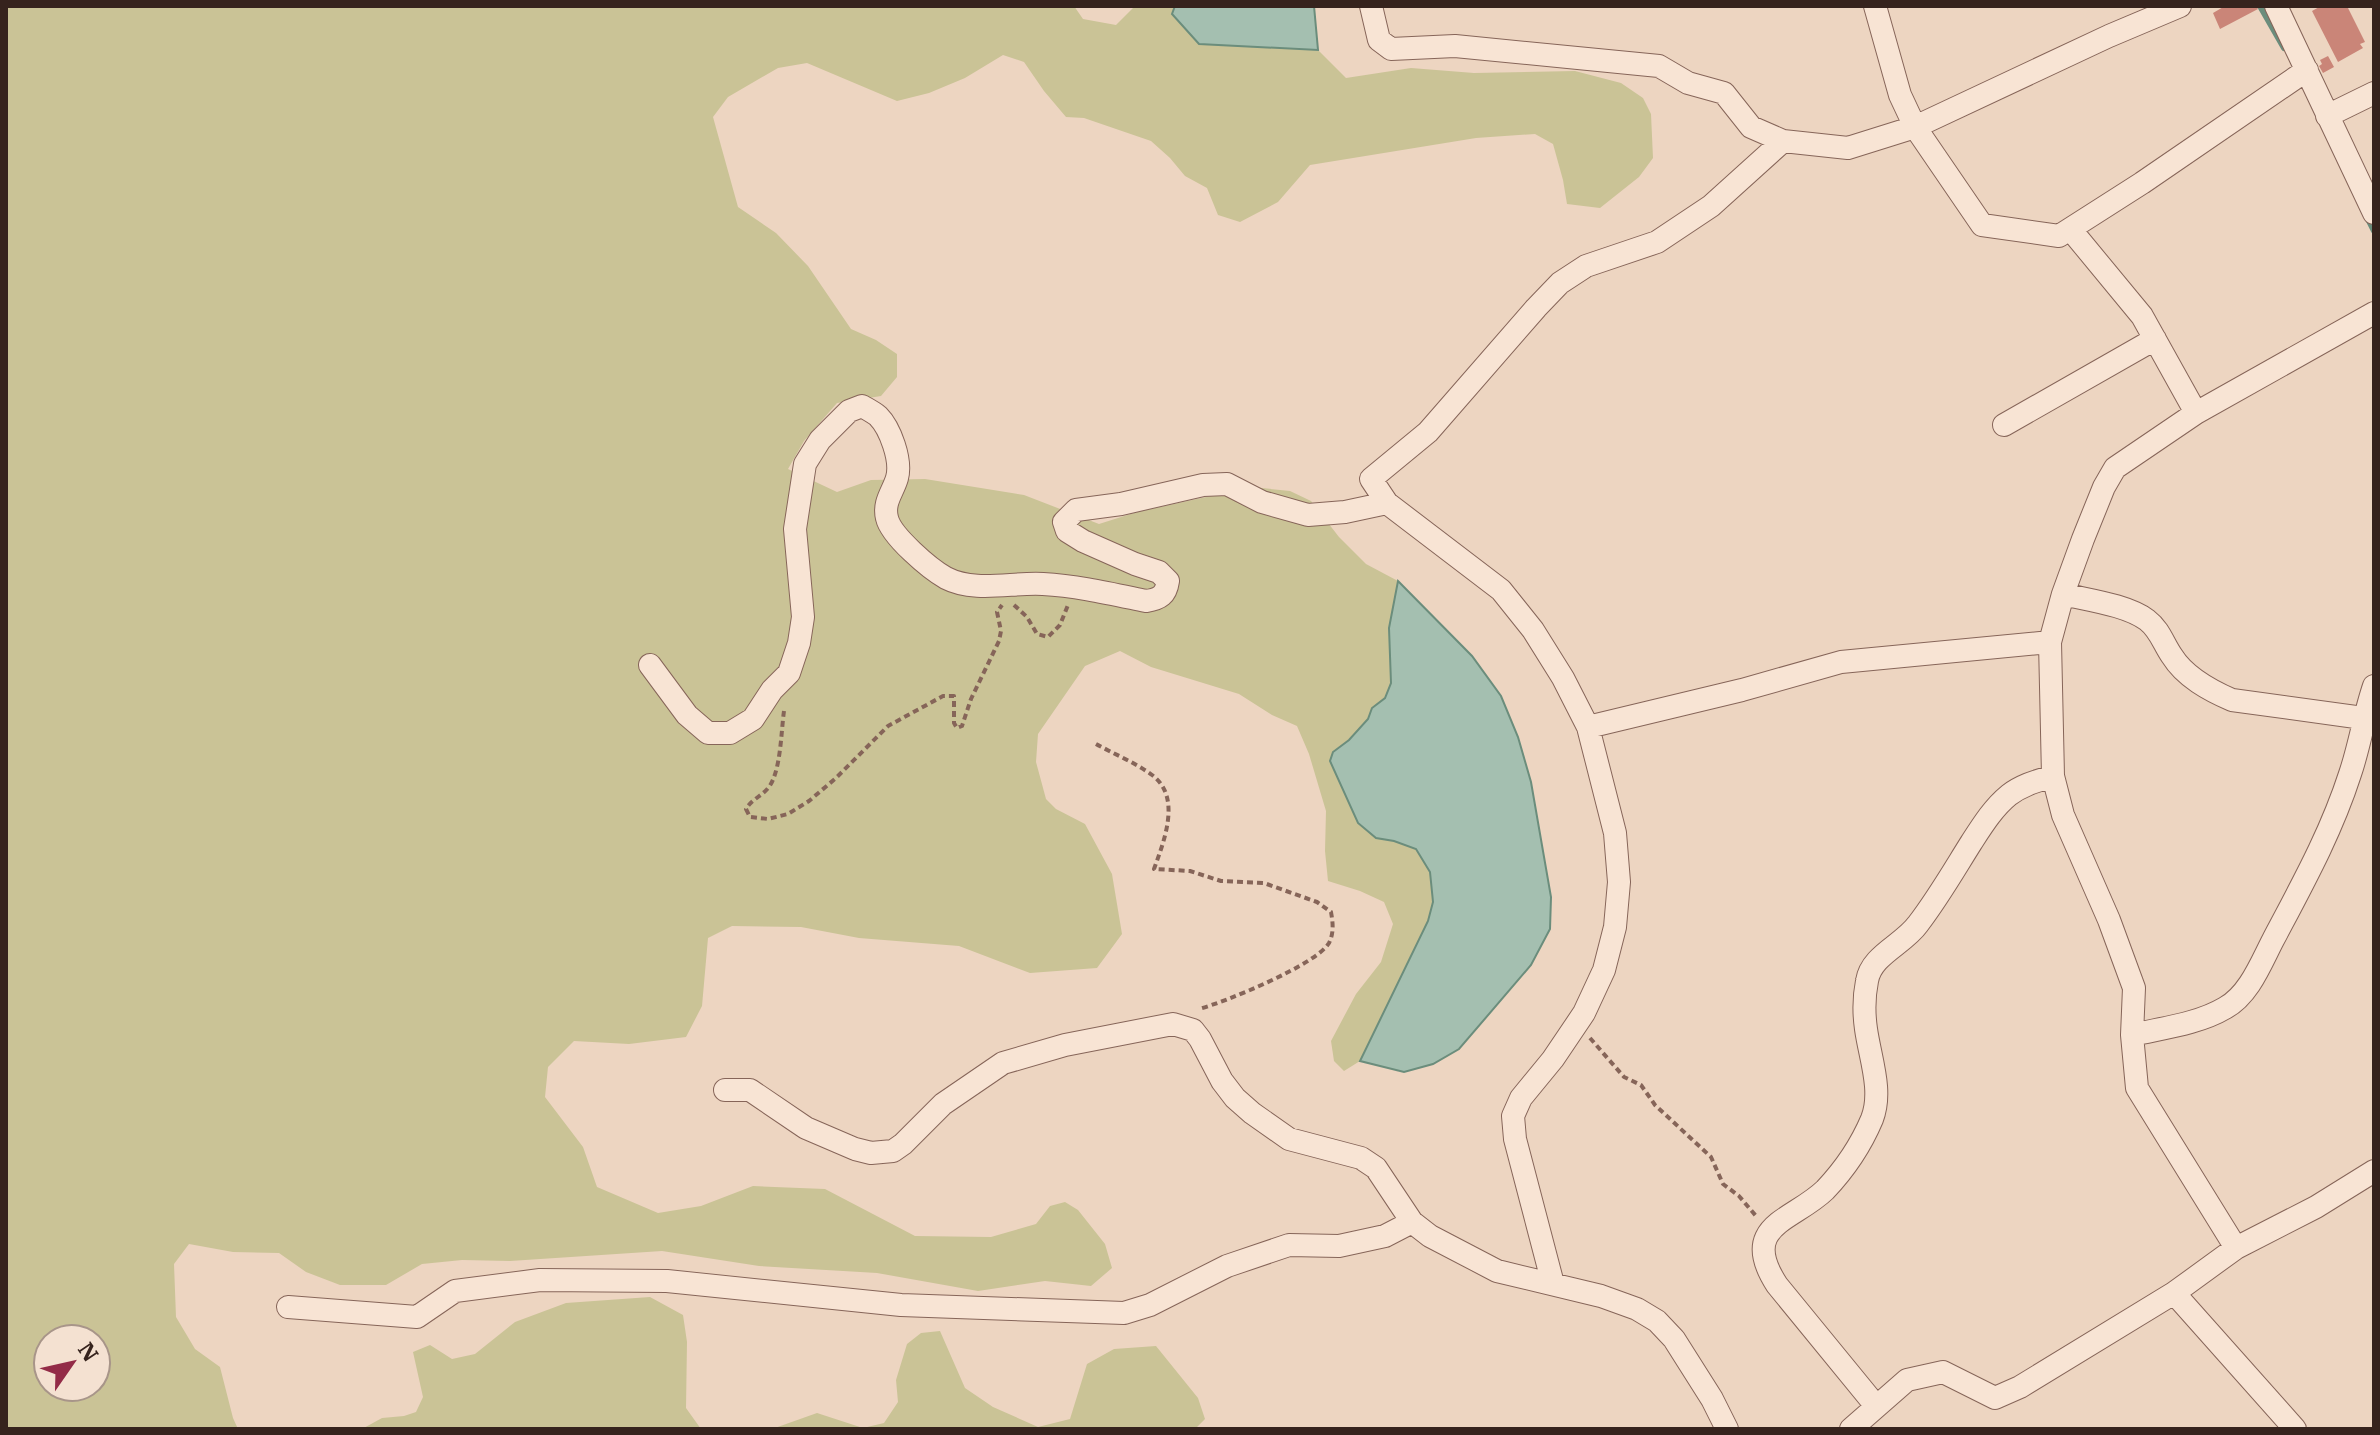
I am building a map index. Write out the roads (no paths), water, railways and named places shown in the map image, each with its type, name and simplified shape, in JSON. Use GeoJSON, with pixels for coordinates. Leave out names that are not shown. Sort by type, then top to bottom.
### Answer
{"type":"FeatureCollection","features":[{"type":"Feature","properties":{"kind":"street"},"geometry":{"type":"LineString","coordinates":[[1371,6],[1379,40],[1391,49],[1455,46],[1659,66],[1688,83],[1724,93],[1751,127],[1783,141],[1848,148],[1915,127],[2180,6]]}},
{"type":"Feature","properties":{"kind":"street"},"geometry":{"type":"LineString","coordinates":[[1875,6],[1900,95],[1915,127],[1982,225],[2059,236],[2307,70]]}},
{"type":"Feature","properties":{"kind":"street"},"geometry":{"type":"LineString","coordinates":[[2276,6],[2374,213]]}},
{"type":"Feature","properties":{"kind":"street"},"geometry":{"type":"LineString","coordinates":[[2327,116],[2374,93]]}},
{"type":"Feature","properties":{"kind":"street"},"geometry":{"type":"LineString","coordinates":[[1553,1284],[1515,1139],[1513,1116],[1521,1098],[1553,1059],[1584,1013],[1604,970],[1615,927],[1619,882],[1615,833],[1588,727],[1563,678],[1533,630],[1501,590],[1387,503],[1371,479],[1428,432],[1560,283],[1586,266],[1657,242],[1711,206],[1783,141]]}},
{"type":"Feature","properties":{"kind":"street"},"geometry":{"type":"LineString","coordinates":[[2071,230],[2142,316],[2196,413]]}},
{"type":"Feature","properties":{"kind":"street"},"geometry":{"type":"LineString","coordinates":[[2236,1248],[2137,1088],[2132,1035],[2134,988],[2109,920],[2063,815],[2053,776],[2050,642],[2063,594],[2104,487],[2115,468],[2196,413],[2374,313]]}},
{"type":"Feature","properties":{"kind":"street"},"geometry":{"type":"LineString","coordinates":[[2004,425],[2155,339]]}},
{"type":"Feature","properties":{"kind":"street"},"geometry":{"type":"LineString","coordinates":[[650,665],[687,715],[708,733],[730,733],[753,719],[772,690],[789,673],[799,643],[803,617],[795,529],[805,464],[820,440],[849,411],[862,406],[876,414],[888,428],[897,458],[898,475],[886,504],[886,517],[891,530],[927,564],[963,584],[1069,586],[1146,601],[1158,599],[1167,591],[1168,581],[1159,572],[1083,541],[1067,531],[1064,522],[1076,510],[1121,504],[1203,485],[1227,484],[1262,502],[1308,515],[1345,512],[1387,503]]}},
{"type":"Feature","properties":{"kind":"street"},"geometry":{"type":"LineString","coordinates":[[2063,594],[2135,612],[2149,621],[2189,675],[2213,692],[2232,700],[2369,720]]}},
{"type":"Feature","properties":{"kind":"street"},"geometry":{"type":"LineString","coordinates":[[1588,727],[1742,690],[1841,662],[2050,642]]}},
{"type":"Feature","properties":{"kind":"street"},"geometry":{"type":"LineString","coordinates":[[2132,1035],[2204,1018],[2226,1008],[2241,996],[2325,842],[2369,720],[2374,686]]}},
{"type":"Feature","properties":{"kind":"street"},"geometry":{"type":"LineString","coordinates":[[1876,1406],[1769,1273],[1764,1245],[1769,1231],[1779,1221],[1822,1193],[1837,1177],[1872,1118],[1877,1100],[1865,1026],[1869,968],[1917,927],[1989,815],[2008,796],[2029,783],[2053,776]]}},
{"type":"Feature","properties":{"kind":"street"},"geometry":{"type":"LineString","coordinates":[[725,1090],[750,1090],[794,1122],[855,1149],[871,1153],[893,1151],[914,1134],[930,1114],[1003,1063],[1065,1045],[1173,1024],[1184,1026],[1193,1030],[1222,1081],[1252,1113],[1289,1139],[1361,1158],[1376,1168],[1412,1222],[1430,1236],[1497,1271],[1637,1309],[1657,1321],[1682,1351],[1727,1429]]}},
{"type":"Feature","properties":{"kind":"street"},"geometry":{"type":"LineString","coordinates":[[1851,1429],[1907,1380],[1943,1372],[1995,1398],[2020,1387],[2174,1293],[2236,1248],[2316,1207],[2374,1171]]}},
{"type":"Feature","properties":{"kind":"street"},"geometry":{"type":"LineString","coordinates":[[288,1307],[417,1317],[455,1291],[540,1280],[667,1281],[901,1305],[1124,1313],[1150,1305],[1227,1266],[1289,1245],[1339,1246],[1385,1236],[1412,1222]]}},
{"type":"Feature","properties":{"kind":"street"},"geometry":{"type":"LineString","coordinates":[[2174,1293],[2295,1429]]}},
{"type":"Feature","properties":{"kind":"waterway"},"geometry":{"type":"LineString","coordinates":[[2260,6],[2284,48]]}},
{"type":"Feature","properties":{"kind":"waterway"},"geometry":{"type":"LineString","coordinates":[[2366,215],[2374,231]]}}]}
